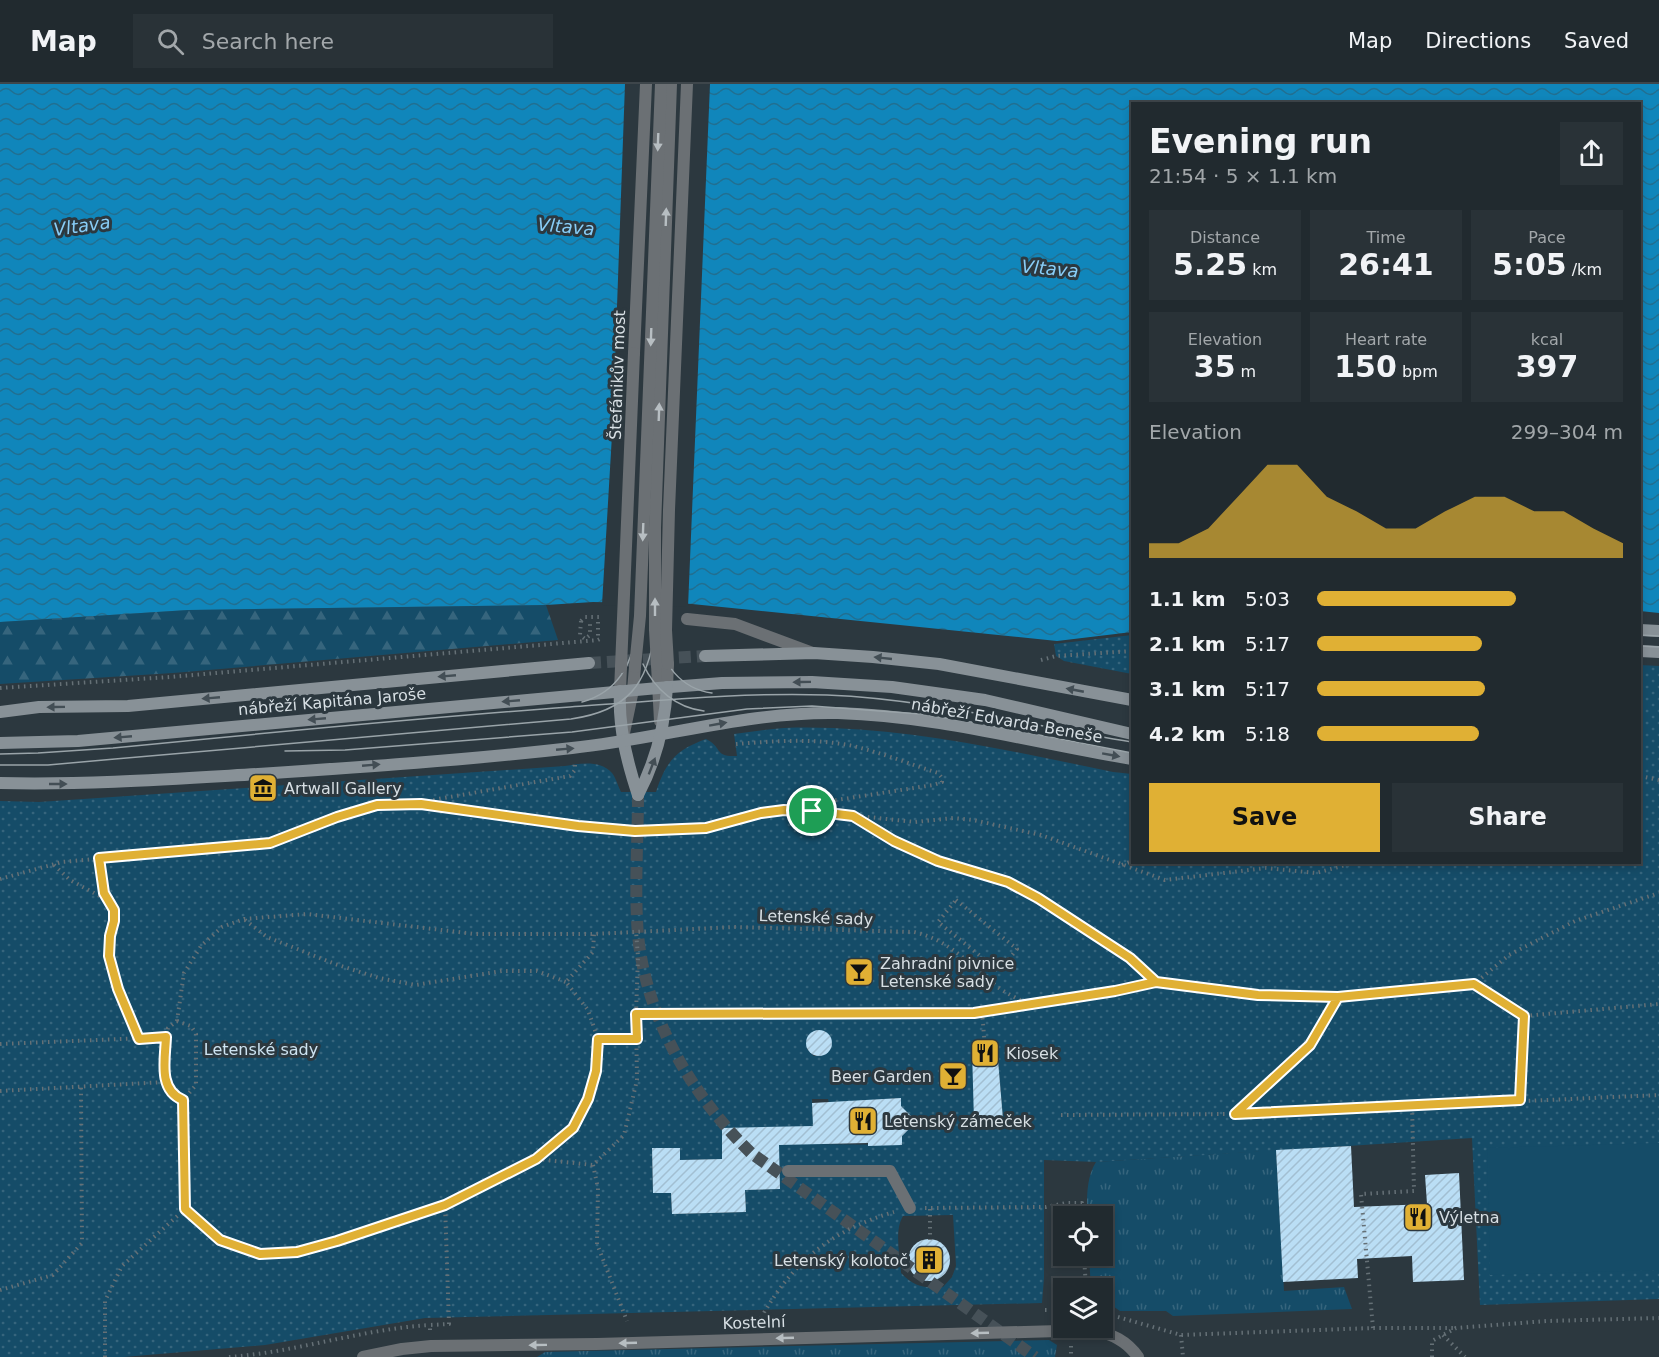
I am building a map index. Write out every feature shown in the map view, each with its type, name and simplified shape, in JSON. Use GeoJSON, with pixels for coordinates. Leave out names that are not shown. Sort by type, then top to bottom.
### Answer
{"type":"FeatureCollection","features":[{"type":"Feature","properties":{"kind":"main road"},"geometry":{"type":"LineString","coordinates":[[1641,630],[1659,631]]}},
{"type":"Feature","properties":{"kind":"main road"},"geometry":{"type":"LineString","coordinates":[[1641,651],[1659,652]]}},
{"type":"Feature","properties":{"kind":"main road"},"geometry":{"type":"LineString","coordinates":[[705,656],[814,653],[939,664],[1131,700]]}},
{"type":"Feature","properties":{"kind":"main road"},"geometry":{"type":"LineString","coordinates":[[0,712],[39,707],[128,706],[589,663]]}},
{"type":"Feature","properties":{"kind":"main road","name":"nábřeží Edvarda Beneše"},"geometry":{"type":"LineString","coordinates":[[663,688],[722,683],[800,682],[892,687],[985,700],[1131,734]]}},
{"type":"Feature","properties":{"kind":"main road"},"geometry":{"type":"LineString","coordinates":[[626,691],[619,703],[624,740],[638,795],[653,766],[661,734],[666,708],[663,688]]}},
{"type":"Feature","properties":{"kind":"main road","name":"nábřeží Kapitána Jaroše"},"geometry":{"type":"LineString","coordinates":[[0,743],[78,741],[663,688]]}},
{"type":"Feature","properties":{"kind":"main road","name":"nábřeží Edvarda Beneše"},"geometry":{"type":"LineString","coordinates":[[661,734],[724,723],[800,714],[846,713],[968,726],[1131,759]]}},
{"type":"Feature","properties":{"kind":"main road"},"geometry":{"type":"LineString","coordinates":[[0,783],[107,783],[312,770],[574,748],[661,734]]}},
{"type":"Feature","properties":{"kind":"street","name":"Štefánikův most"},"geometry":{"type":"LineString","coordinates":[[626,691],[621,668],[646,84]]}},
{"type":"Feature","properties":{"kind":"street"},"geometry":{"type":"LineString","coordinates":[[626,691],[635,667],[640,616],[661,84]]}},
{"type":"Feature","properties":{"kind":"street"},"geometry":{"type":"LineString","coordinates":[[663,688],[662,665],[655,630],[655,528],[671,84]]}},
{"type":"Feature","properties":{"kind":"street"},"geometry":{"type":"LineString","coordinates":[[662,665],[666,630],[687,84]]}},
{"type":"Feature","properties":{"kind":"street"},"geometry":{"type":"LineString","coordinates":[[687,619],[735,624],[814,653]]}},
{"type":"Feature","properties":{"kind":"street"},"geometry":{"type":"LineString","coordinates":[[788,1171],[890,1171],[909,1208]]}},
{"type":"Feature","properties":{"kind":"street","name":"Kostelní"},"geometry":{"type":"LineString","coordinates":[[363,1357],[430,1346],[478,1352],[1093,1330],[1117,1337],[1138,1357]]}},
{"type":"Feature","properties":{"kind":"path"},"geometry":{"type":"LineString","coordinates":[[0,688],[170,677],[599,639],[600,619],[585,616],[581,621],[580,635],[585,639],[590,635],[590,621]]}},
{"type":"Feature","properties":{"kind":"path"},"geometry":{"type":"LineString","coordinates":[[1041,660],[1056,656],[1131,651]]}},
{"type":"Feature","properties":{"kind":"path"},"geometry":{"type":"LineString","coordinates":[[736,744],[794,740],[851,746],[938,773],[942,778],[942,782],[933,785],[824,802],[812,811]]}},
{"type":"Feature","properties":{"kind":"path"},"geometry":{"type":"LineString","coordinates":[[421,804],[570,776],[575,770],[575,763]]}},
{"type":"Feature","properties":{"kind":"path"},"geometry":{"type":"LineString","coordinates":[[1641,776],[1659,780]]}},
{"type":"Feature","properties":{"kind":"path"},"geometry":{"type":"LineString","coordinates":[[0,879],[54,864],[99,858],[270,843],[337,817],[377,805],[421,804],[578,826],[635,831],[706,828],[761,813],[784,810],[915,822],[953,818],[973,820],[1041,835],[1166,880],[1266,868],[1316,873],[1350,864]]}},
{"type":"Feature","properties":{"kind":"path"},"geometry":{"type":"LineString","coordinates":[[853,816],[894,841],[938,861],[1008,882],[1038,898],[1130,958],[1156,982]]}},
{"type":"Feature","properties":{"kind":"path"},"geometry":{"type":"LineString","coordinates":[[99,858],[104,893],[114,910],[109,956],[118,989],[139,1039]]}},
{"type":"Feature","properties":{"kind":"path"},"geometry":{"type":"LineString","coordinates":[[1121,865],[1131,861]]}},
{"type":"Feature","properties":{"kind":"path"},"geometry":{"type":"LineString","coordinates":[[54,864],[70,880],[109,901]]}},
{"type":"Feature","properties":{"kind":"path"},"geometry":{"type":"LineString","coordinates":[[636,1014],[974,1013],[1115,991],[1156,982],[1258,995],[1338,997],[1474,984],[1509,955],[1575,921],[1659,893]]}},
{"type":"Feature","properties":{"kind":"path"},"geometry":{"type":"LineString","coordinates":[[956,900],[1017,949],[999,970],[939,922],[956,900]]}},
{"type":"Feature","properties":{"kind":"path","name":"Letenské sady"},"geometry":{"type":"LineString","coordinates":[[166,1037],[168,1028],[177,1022],[184,973],[201,946],[222,927],[244,919],[307,914],[475,934],[594,934],[734,927],[914,932],[931,935],[944,942],[1001,990],[1028,1004]]}},
{"type":"Feature","properties":{"kind":"path"},"geometry":{"type":"LineString","coordinates":[[183,1100],[185,1209],[220,1240],[260,1254],[297,1252],[445,1205],[536,1159],[573,1128],[588,1099],[596,1071],[598,1039],[588,1010],[566,982],[537,971],[502,971],[415,986],[379,978],[267,937],[244,919]]}},
{"type":"Feature","properties":{"kind":"path"},"geometry":{"type":"LineString","coordinates":[[593,1165],[624,1135],[637,1080],[638,957],[636,931]]}},
{"type":"Feature","properties":{"kind":"path"},"geometry":{"type":"LineString","coordinates":[[566,982],[594,952],[594,934]]}},
{"type":"Feature","properties":{"kind":"path"},"geometry":{"type":"LineString","coordinates":[[1474,984],[1524,1016],[1659,1004]]}},
{"type":"Feature","properties":{"kind":"path"},"geometry":{"type":"LineString","coordinates":[[1235,1114],[1310,1045],[1338,997]]}},
{"type":"Feature","properties":{"kind":"path"},"geometry":{"type":"LineString","coordinates":[[982,1012],[985,1047]]}},
{"type":"Feature","properties":{"kind":"path"},"geometry":{"type":"LineString","coordinates":[[1520,1100],[1524,1016]]}},
{"type":"Feature","properties":{"kind":"path"},"geometry":{"type":"LineString","coordinates":[[177,1022],[190,1026],[196,1034],[196,1085],[183,1100]]}},
{"type":"Feature","properties":{"kind":"path"},"geometry":{"type":"LineString","coordinates":[[0,1044],[166,1037],[165,1082],[168,1090],[175,1097],[183,1100]]}},
{"type":"Feature","properties":{"kind":"path"},"geometry":{"type":"LineString","coordinates":[[598,1039],[637,1039]]}},
{"type":"Feature","properties":{"kind":"path"},"geometry":{"type":"LineString","coordinates":[[0,1090],[165,1082]]}},
{"type":"Feature","properties":{"kind":"path"},"geometry":{"type":"LineString","coordinates":[[0,1290],[52,1275],[82,1242],[81,1087]]}},
{"type":"Feature","properties":{"kind":"path"},"geometry":{"type":"LineString","coordinates":[[1061,1115],[1235,1114],[1659,1095]]}},
{"type":"Feature","properties":{"kind":"path"},"geometry":{"type":"LineString","coordinates":[[1373,1328],[1361,1194],[1414,1191],[1412,1105]]}},
{"type":"Feature","properties":{"kind":"path"},"geometry":{"type":"LineString","coordinates":[[536,1159],[593,1165]]}},
{"type":"Feature","properties":{"kind":"path"},"geometry":{"type":"LineString","coordinates":[[593,1165],[598,1188],[597,1244],[627,1322]]}},
{"type":"Feature","properties":{"kind":"path"},"geometry":{"type":"LineString","coordinates":[[761,1318],[786,1279],[808,1256],[838,1235],[873,1218],[909,1208],[1046,1207],[1066,1203],[1082,1203],[1082,1206]]}},
{"type":"Feature","properties":{"kind":"path"},"geometry":{"type":"LineString","coordinates":[[229,1357],[259,1355],[399,1327],[449,1324],[445,1205]]}},
{"type":"Feature","properties":{"kind":"path"},"geometry":{"type":"LineString","coordinates":[[930,1208],[930,1239]]}},
{"type":"Feature","properties":{"kind":"path"},"geometry":{"type":"LineString","coordinates":[[105,1357],[105,1301],[122,1266],[185,1209]]}},
{"type":"Feature","properties":{"kind":"path"},"geometry":{"type":"LineString","coordinates":[[1045,1310],[1053,1310]]}},
{"type":"Feature","properties":{"kind":"path"},"geometry":{"type":"LineString","coordinates":[[1113,1315],[1181,1335],[1373,1328],[1456,1328],[1547,1321],[1659,1318]]}},
{"type":"Feature","properties":{"kind":"path"},"geometry":{"type":"LineString","coordinates":[[430,1325],[430,1346]]}},
{"type":"Feature","properties":{"kind":"path"},"geometry":{"type":"LineString","coordinates":[[1432,1357],[1432,1341],[1456,1328]]}},
{"type":"Feature","properties":{"kind":"path"},"geometry":{"type":"LineString","coordinates":[[1181,1335],[1183,1357]]}},
{"type":"Feature","properties":{"kind":"path"},"geometry":{"type":"LineString","coordinates":[[1443,1335],[1465,1357]]}},
{"type":"Feature","properties":{"kind":"green space"},"geometry":{"type":"Polygon","coordinates":[[[546,605],[558,640],[173,673],[0,684],[0,622],[188,610],[546,605]]]}},
{"type":"Feature","properties":{"kind":"green space"},"geometry":{"type":"Polygon","coordinates":[[[1131,635],[1131,674],[1064,661],[1056,656],[1054,644],[1131,635]]]}},
{"type":"Feature","properties":{"kind":"green space","name":"Letenské sady"},"geometry":{"type":"Polygon","coordinates":[[[1641,665],[1659,666],[1659,1299],[1480,1305],[1472,1138],[1097,1162],[1044,1160],[1042,1303],[425,1318],[265,1345],[124,1357],[0,1357],[0,801],[39,802],[584,763],[596,764],[607,769],[613,775],[621,792],[656,792],[668,765],[673,758],[687,748],[706,739],[724,755],[737,756],[734,734],[784,728],[825,728],[908,734],[1032,755],[1131,774],[1131,864],[1641,864],[1641,665]],[[814,1031],[807,1039],[807,1049],[814,1056],[824,1055],[831,1048],[831,1038],[824,1031],[814,1031]],[[997,1048],[972,1050],[1003,1119],[997,1048]],[[901,1098],[829,1103],[828,1099],[812,1099],[814,1144],[902,1145],[902,1132],[912,1125],[912,1117],[906,1111],[901,1111],[901,1098]],[[652,1148],[653,1193],[671,1193],[672,1214],[746,1212],[745,1190],[780,1189],[779,1158],[680,1160],[680,1148],[652,1148]],[[953,1215],[903,1216],[900,1222],[898,1243],[901,1273],[919,1286],[943,1287],[952,1277],[956,1266],[953,1215]]]}},
{"type":"Feature","properties":{"kind":"green space"},"geometry":{"type":"Polygon","coordinates":[[[1659,1143],[1659,1270],[1490,1275],[1487,1148],[1659,1143]]]}},
{"type":"Feature","properties":{"kind":"green space"},"geometry":{"type":"Polygon","coordinates":[[[1276,1150],[1284,1291],[1344,1287],[1352,1309],[1173,1316],[1166,1311],[1120,1311],[1113,1306],[1113,1278],[1090,1278],[1090,1266],[1113,1266],[1113,1206],[1087,1206],[1089,1181],[1096,1162],[1276,1150]]]}},
{"type":"Feature","properties":{"kind":"green space"},"geometry":{"type":"Polygon","coordinates":[[[1049,1340],[1057,1345],[1055,1357],[537,1357],[545,1352],[1049,1340]]]}},
{"type":"Feature","properties":{"kind":"water","name":"Vltava"},"geometry":{"type":"Polygon","coordinates":[[[0,84],[1659,84],[1659,613],[1641,611],[1641,102],[1131,102],[1131,632],[1057,641],[692,604],[593,602],[546,605],[188,610],[0,622],[0,84]]]}},
{"type":"Feature","properties":{"kind":"pier"},"geometry":{"type":"Polygon","coordinates":[[[625,84],[710,84],[688,607],[602,605],[613,418],[625,84]]]}},
{"type":"Feature","properties":{"kind":"building"},"geometry":{"type":"Polygon","coordinates":[[[819,1030],[828,1034],[832,1043],[828,1052],[819,1056],[810,1052],[806,1043],[810,1034],[819,1030]]]}},
{"type":"Feature","properties":{"kind":"building"},"geometry":{"type":"Polygon","coordinates":[[[997,1048],[1003,1119],[974,1121],[972,1050],[997,1048]]]}},
{"type":"Feature","properties":{"kind":"building"},"geometry":{"type":"Polygon","coordinates":[[[901,1098],[901,1106],[912,1117],[912,1126],[902,1136],[902,1145],[868,1146],[868,1143],[779,1145],[780,1189],[745,1190],[746,1212],[672,1214],[671,1193],[653,1193],[652,1148],[680,1148],[680,1160],[722,1159],[722,1128],[813,1126],[812,1103],[901,1098]]]}},
{"type":"Feature","properties":{"kind":"building"},"geometry":{"type":"Polygon","coordinates":[[[1351,1146],[1354,1207],[1427,1204],[1425,1175],[1459,1173],[1464,1280],[1413,1282],[1412,1256],[1357,1259],[1358,1278],[1283,1282],[1276,1150],[1351,1146]]]}},
{"type":"Feature","properties":{"kind":"building","name":"Letenský kolotoč"},"geometry":{"type":"Polygon","coordinates":[[[929,1239],[943,1246],[950,1260],[943,1274],[929,1281],[915,1274],[908,1260],[915,1246],[929,1239]]]}},
{"type":"Feature","properties":{"kind":"tunnel"},"geometry":{"type":"LineString","coordinates":[[589,663],[705,656]]}},
{"type":"Feature","properties":{"kind":"tunnel"},"geometry":{"type":"LineString","coordinates":[[638,795],[637,919],[640,952],[647,985],[672,1047],[707,1104],[751,1153],[1035,1357]]}},
{"type":"Feature","properties":{"kind":"tram line"},"geometry":{"type":"LineString","coordinates":[[582,702],[605,691],[621,675],[632,654],[638,629],[661,84]]}},
{"type":"Feature","properties":{"kind":"tram line"},"geometry":{"type":"LineString","coordinates":[[0,765],[48,765],[571,719],[607,709],[620,702],[631,692],[647,666],[655,630],[656,469],[671,84]]}},
{"type":"Feature","properties":{"kind":"tram line"},"geometry":{"type":"LineString","coordinates":[[657,634],[663,655],[674,673],[691,686],[712,693]]}},
{"type":"Feature","properties":{"kind":"tram line"},"geometry":{"type":"LineString","coordinates":[[1641,635],[1659,636]]}},
{"type":"Feature","properties":{"kind":"tram line"},"geometry":{"type":"LineString","coordinates":[[1641,646],[1659,647]]}},
{"type":"Feature","properties":{"kind":"tram line"},"geometry":{"type":"LineString","coordinates":[[643,664],[660,690],[676,702],[704,711]]}},
{"type":"Feature","properties":{"kind":"tram line"},"geometry":{"type":"LineString","coordinates":[[0,754],[113,748],[513,711],[731,696],[795,694],[866,698],[942,707],[1131,742]]}},
{"type":"Feature","properties":{"kind":"tram line"},"geometry":{"type":"LineString","coordinates":[[285,751],[345,750],[572,732],[747,709],[812,706],[921,714],[1131,753]]}},
{"type":"Feature","properties":{"kind":"place","name":"Artwall Gallery"},"geometry":{"type":"Point","coordinates":[263,788]}},
{"type":"Feature","properties":{"kind":"place","name":"Zahradní pivnice Letenské sady"},"geometry":{"type":"Point","coordinates":[859,972]}},
{"type":"Feature","properties":{"kind":"place","name":"Kiosek"},"geometry":{"type":"Point","coordinates":[985,1053]}},
{"type":"Feature","properties":{"kind":"place","name":"Beer Garden"},"geometry":{"type":"Point","coordinates":[953,1076]}},
{"type":"Feature","properties":{"kind":"place","name":"Letenský zámeček"},"geometry":{"type":"Point","coordinates":[863,1121]}},
{"type":"Feature","properties":{"kind":"place","name":"Výletna"},"geometry":{"type":"Point","coordinates":[1418,1217]}},
{"type":"Feature","properties":{"kind":"place","name":"Letenský kolotoč"},"geometry":{"type":"Point","coordinates":[929,1260]}},
{"type":"Feature","properties":{"kind":"route"},"geometry":{"type":"LineString","coordinates":[[812,811],[784,810],[761,813],[706,828],[635,831],[578,826],[421,804],[377,805],[337,817],[270,843],[99,858],[104,893],[114,910],[109,956],[118,989],[139,1039],[166,1037],[165,1082],[168,1090],[175,1097],[183,1100],[185,1209],[220,1240],[260,1254],[297,1252],[445,1205],[536,1159],[573,1128],[588,1099],[596,1071],[598,1039],[637,1039],[636,1014],[974,1013],[1115,991],[1156,982],[1258,995],[1338,997],[1474,984],[1524,1016],[1520,1100],[1235,1114],[1310,1045],[1338,997],[1258,995],[1207,988],[1156,982],[1130,958],[1038,898],[1008,882],[938,861],[894,841],[853,816],[812,811]]}}]}
